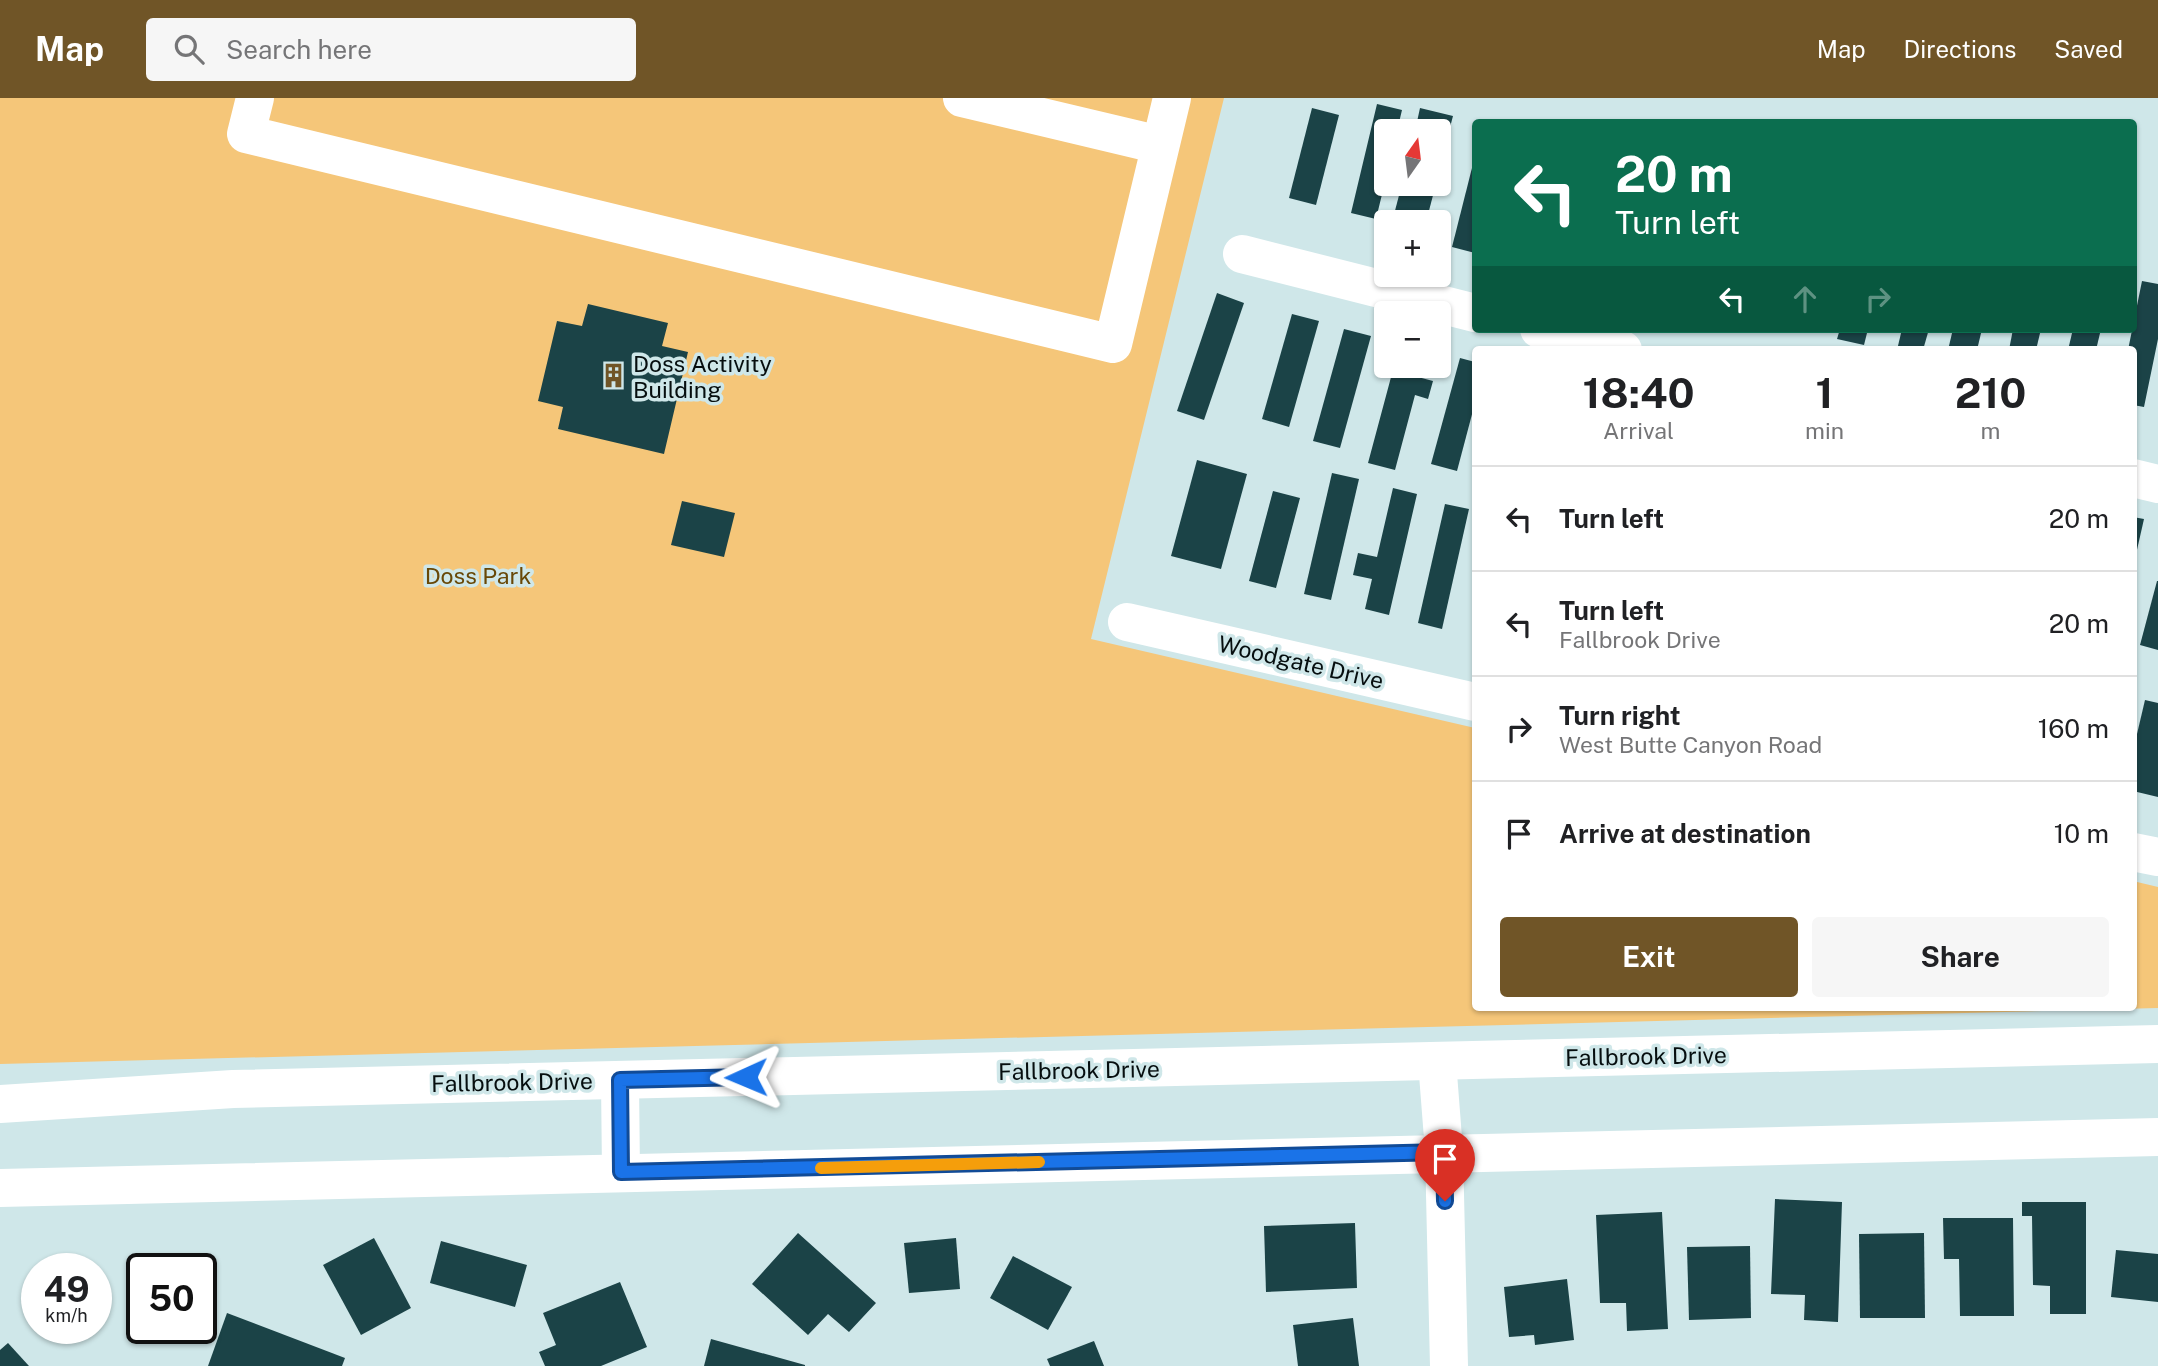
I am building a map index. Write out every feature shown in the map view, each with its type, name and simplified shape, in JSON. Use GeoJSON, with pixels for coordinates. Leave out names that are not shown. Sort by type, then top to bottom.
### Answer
{"type":"FeatureCollection","features":[{"type":"Feature","properties":{"kind":"main road"},"geometry":{"type":"LineString","coordinates":[[255,98],[246,134],[1113,344],[1171,98]]}},
{"type":"Feature","properties":{"kind":"main road"},"geometry":{"type":"LineString","coordinates":[[962,98],[1046,108],[1160,145]]}},
{"type":"Feature","properties":{"kind":"main road"},"geometry":{"type":"LineString","coordinates":[[1242,254],[1472,312]]}},
{"type":"Feature","properties":{"kind":"main road"},"geometry":{"type":"LineString","coordinates":[[1555,333],[1607,346]]}},
{"type":"Feature","properties":{"kind":"main road"},"geometry":{"type":"LineString","coordinates":[[2137,479],[2158,484]]}},
{"type":"Feature","properties":{"kind":"main road","name":"Woodgate Drive"},"geometry":{"type":"LineString","coordinates":[[1127,622],[1472,701]]}},
{"type":"Feature","properties":{"kind":"main road"},"geometry":{"type":"LineString","coordinates":[[2137,853],[2158,857]]}},
{"type":"Feature","properties":{"kind":"main road","name":"Fallbrook Drive"},"geometry":{"type":"LineString","coordinates":[[0,1104],[233,1089],[2158,1044]]}},
{"type":"Feature","properties":{"kind":"main road"},"geometry":{"type":"LineString","coordinates":[[1437,1061],[1444,1152],[1450,1366]]}},
{"type":"Feature","properties":{"kind":"main road"},"geometry":{"type":"LineString","coordinates":[[620,1080],[621,1172]]}},
{"type":"Feature","properties":{"kind":"main road"},"geometry":{"type":"LineString","coordinates":[[0,1188],[2158,1137]]}},
{"type":"Feature","properties":{"kind":"green space","name":"Doss Park"},"geometry":{"type":"Polygon","coordinates":[[[0,98],[1224,98],[1091,639],[1472,727],[1472,1011],[2042,1011],[0,1064],[0,98]]]}},
{"type":"Feature","properties":{"kind":"green space","name":"Doss Park"},"geometry":{"type":"Polygon","coordinates":[[[2137,882],[2158,887],[2158,1008],[2137,1009],[2137,882]]]}},
{"type":"Feature","properties":{"kind":"building"},"geometry":{"type":"Polygon","coordinates":[[[1377,104],[1402,110],[1400,119],[1374,119],[1374,196],[1382,196],[1378,210],[1374,210],[1374,219],[1351,213],[1377,104]]]}},
{"type":"Feature","properties":{"kind":"building"},"geometry":{"type":"Polygon","coordinates":[[[1312,108],[1339,115],[1316,205],[1289,198],[1312,108]]]}},
{"type":"Feature","properties":{"kind":"building"},"geometry":{"type":"Polygon","coordinates":[[[1420,108],[1453,116],[1451,124],[1451,119],[1418,119],[1420,108]]]}},
{"type":"Feature","properties":{"kind":"building"},"geometry":{"type":"Polygon","coordinates":[[[1472,168],[1472,252],[1452,247],[1472,168]]]}},
{"type":"Feature","properties":{"kind":"building"},"geometry":{"type":"Polygon","coordinates":[[[1399,196],[1433,196],[1429,210],[1395,210],[1399,196]]]}},
{"type":"Feature","properties":{"kind":"building"},"geometry":{"type":"Polygon","coordinates":[[[2142,281],[2158,284],[2158,339],[2144,407],[2137,406],[2137,346],[2129,346],[2131,333],[2137,333],[2137,306],[2142,281]]]}},
{"type":"Feature","properties":{"kind":"building"},"geometry":{"type":"Polygon","coordinates":[[[1217,293],[1244,303],[1204,420],[1177,411],[1217,293]]]}},
{"type":"Feature","properties":{"kind":"building","name":"Doss Activity Building"},"geometry":{"type":"Polygon","coordinates":[[[588,304],[668,323],[662,346],[688,352],[664,454],[558,429],[563,407],[538,401],[557,321],[582,326],[588,304]]]}},
{"type":"Feature","properties":{"kind":"building"},"geometry":{"type":"Polygon","coordinates":[[[1292,314],[1319,321],[1289,427],[1262,419],[1292,314]]]}},
{"type":"Feature","properties":{"kind":"building"},"geometry":{"type":"Polygon","coordinates":[[[1344,329],[1371,336],[1340,448],[1313,441],[1344,329]]]}},
{"type":"Feature","properties":{"kind":"building"},"geometry":{"type":"Polygon","coordinates":[[[1839,333],[1867,333],[1864,345],[1837,339],[1839,333]]]}},
{"type":"Feature","properties":{"kind":"building"},"geometry":{"type":"Polygon","coordinates":[[[1901,333],[1928,333],[1924,346],[1898,346],[1901,333]]]}},
{"type":"Feature","properties":{"kind":"building"},"geometry":{"type":"Polygon","coordinates":[[[1952,333],[1981,333],[1978,346],[1949,346],[1952,333]]]}},
{"type":"Feature","properties":{"kind":"building"},"geometry":{"type":"Polygon","coordinates":[[[2012,333],[2040,333],[2037,346],[2010,346],[2012,333]]]}},
{"type":"Feature","properties":{"kind":"building"},"geometry":{"type":"Polygon","coordinates":[[[2072,333],[2100,333],[2097,346],[2069,346],[2072,333]]]}},
{"type":"Feature","properties":{"kind":"building"},"geometry":{"type":"Polygon","coordinates":[[[1460,358],[1472,361],[1472,414],[1457,471],[1431,464],[1460,358]]]}},
{"type":"Feature","properties":{"kind":"building"},"geometry":{"type":"Polygon","coordinates":[[[1391,378],[1422,378],[1433,381],[1428,399],[1415,395],[1395,470],[1368,463],[1391,378]]]}},
{"type":"Feature","properties":{"kind":"building"},"geometry":{"type":"Polygon","coordinates":[[[1197,460],[1247,474],[1221,569],[1171,556],[1197,460]]]}},
{"type":"Feature","properties":{"kind":"building"},"geometry":{"type":"Polygon","coordinates":[[[1332,473],[1359,479],[1331,600],[1304,594],[1332,473]]]}},
{"type":"Feature","properties":{"kind":"building"},"geometry":{"type":"Polygon","coordinates":[[[1393,488],[1417,494],[1389,615],[1365,609],[1372,579],[1353,575],[1358,553],[1377,557],[1393,488]]]}},
{"type":"Feature","properties":{"kind":"building"},"geometry":{"type":"Polygon","coordinates":[[[1273,491],[1300,498],[1276,588],[1249,581],[1273,491]]]}},
{"type":"Feature","properties":{"kind":"building"},"geometry":{"type":"Polygon","coordinates":[[[682,501],[735,513],[724,557],[671,545],[682,501]]]}},
{"type":"Feature","properties":{"kind":"building"},"geometry":{"type":"Polygon","coordinates":[[[1445,504],[1469,509],[1442,629],[1418,623],[1445,504]]]}},
{"type":"Feature","properties":{"kind":"building"},"geometry":{"type":"Polygon","coordinates":[[[2137,518],[2144,519],[2137,550],[2137,518]]]}},
{"type":"Feature","properties":{"kind":"building"},"geometry":{"type":"Polygon","coordinates":[[[2158,581],[2158,650],[2140,645],[2158,581]]]}},
{"type":"Feature","properties":{"kind":"building"},"geometry":{"type":"Polygon","coordinates":[[[2145,700],[2158,703],[2158,797],[2137,792],[2137,734],[2145,700]]]}},
{"type":"Feature","properties":{"kind":"building"},"geometry":{"type":"Polygon","coordinates":[[[1775,1199],[1842,1202],[1838,1322],[1804,1320],[1805,1295],[1771,1294],[1775,1199]]]}},
{"type":"Feature","properties":{"kind":"building"},"geometry":{"type":"Polygon","coordinates":[[[2022,1202],[2086,1202],[2086,1314],[2050,1314],[2050,1286],[2033,1285],[2032,1216],[2022,1216],[2022,1202]]]}},
{"type":"Feature","properties":{"kind":"building"},"geometry":{"type":"Polygon","coordinates":[[[1662,1212],[1668,1329],[1627,1331],[1626,1303],[1600,1303],[1596,1215],[1662,1212]]]}},
{"type":"Feature","properties":{"kind":"building"},"geometry":{"type":"Polygon","coordinates":[[[1943,1218],[2013,1218],[2014,1316],[1960,1316],[1959,1259],[1944,1259],[1943,1218]]]}},
{"type":"Feature","properties":{"kind":"building"},"geometry":{"type":"Polygon","coordinates":[[[1355,1223],[1357,1288],[1266,1292],[1264,1226],[1355,1223]]]}},
{"type":"Feature","properties":{"kind":"building"},"geometry":{"type":"Polygon","coordinates":[[[798,1233],[876,1303],[849,1332],[828,1314],[808,1335],[752,1284],[798,1233]]]}},
{"type":"Feature","properties":{"kind":"building"},"geometry":{"type":"Polygon","coordinates":[[[1924,1233],[1925,1318],[1860,1318],[1859,1234],[1924,1233]]]}},
{"type":"Feature","properties":{"kind":"building"},"geometry":{"type":"Polygon","coordinates":[[[374,1238],[411,1308],[361,1335],[323,1265],[374,1238]]]}},
{"type":"Feature","properties":{"kind":"building"},"geometry":{"type":"Polygon","coordinates":[[[956,1238],[960,1289],[909,1293],[904,1243],[956,1238]]]}},
{"type":"Feature","properties":{"kind":"building"},"geometry":{"type":"Polygon","coordinates":[[[441,1241],[527,1265],[515,1307],[430,1283],[441,1241]]]}},
{"type":"Feature","properties":{"kind":"building"},"geometry":{"type":"Polygon","coordinates":[[[1750,1246],[1751,1318],[1689,1320],[1687,1247],[1750,1246]]]}},
{"type":"Feature","properties":{"kind":"building"},"geometry":{"type":"Polygon","coordinates":[[[2116,1250],[2158,1254],[2158,1302],[2111,1297],[2116,1250]]]}},
{"type":"Feature","properties":{"kind":"building"},"geometry":{"type":"Polygon","coordinates":[[[1013,1256],[1072,1287],[1048,1330],[990,1298],[1013,1256]]]}},
{"type":"Feature","properties":{"kind":"building"},"geometry":{"type":"Polygon","coordinates":[[[1567,1279],[1574,1340],[1535,1345],[1534,1335],[1509,1337],[1504,1287],[1567,1279]]]}},
{"type":"Feature","properties":{"kind":"building"},"geometry":{"type":"Polygon","coordinates":[[[620,1282],[647,1347],[601,1366],[545,1366],[539,1352],[556,1345],[543,1313],[620,1282]]]}},
{"type":"Feature","properties":{"kind":"building"},"geometry":{"type":"Polygon","coordinates":[[[227,1313],[345,1358],[342,1366],[208,1366],[227,1313]]]}},
{"type":"Feature","properties":{"kind":"building"},"geometry":{"type":"Polygon","coordinates":[[[1353,1318],[1359,1366],[1298,1366],[1293,1325],[1353,1318]]]}},
{"type":"Feature","properties":{"kind":"building"},"geometry":{"type":"Polygon","coordinates":[[[711,1339],[805,1365],[805,1366],[704,1366],[711,1339]]]}},
{"type":"Feature","properties":{"kind":"building"},"geometry":{"type":"Polygon","coordinates":[[[1094,1341],[1104,1366],[1050,1366],[1047,1359],[1094,1341]]]}},
{"type":"Feature","properties":{"kind":"building"},"geometry":{"type":"Polygon","coordinates":[[[8,1343],[29,1366],[0,1366],[0,1350],[8,1343]]]}},
{"type":"Feature","properties":{"kind":"slow traffic"},"geometry":{"type":"LineString","coordinates":[[821,1168],[1039,1162]]}},
{"type":"Feature","properties":{"kind":"place","name":"Doss Activity Building"},"geometry":{"type":"Point","coordinates":[613,376]}},
{"type":"Feature","properties":{"kind":"route"},"geometry":{"type":"LineString","coordinates":[[746,1077],[620,1080],[621,1172],[1444,1152],[1445,1201]]}}]}
